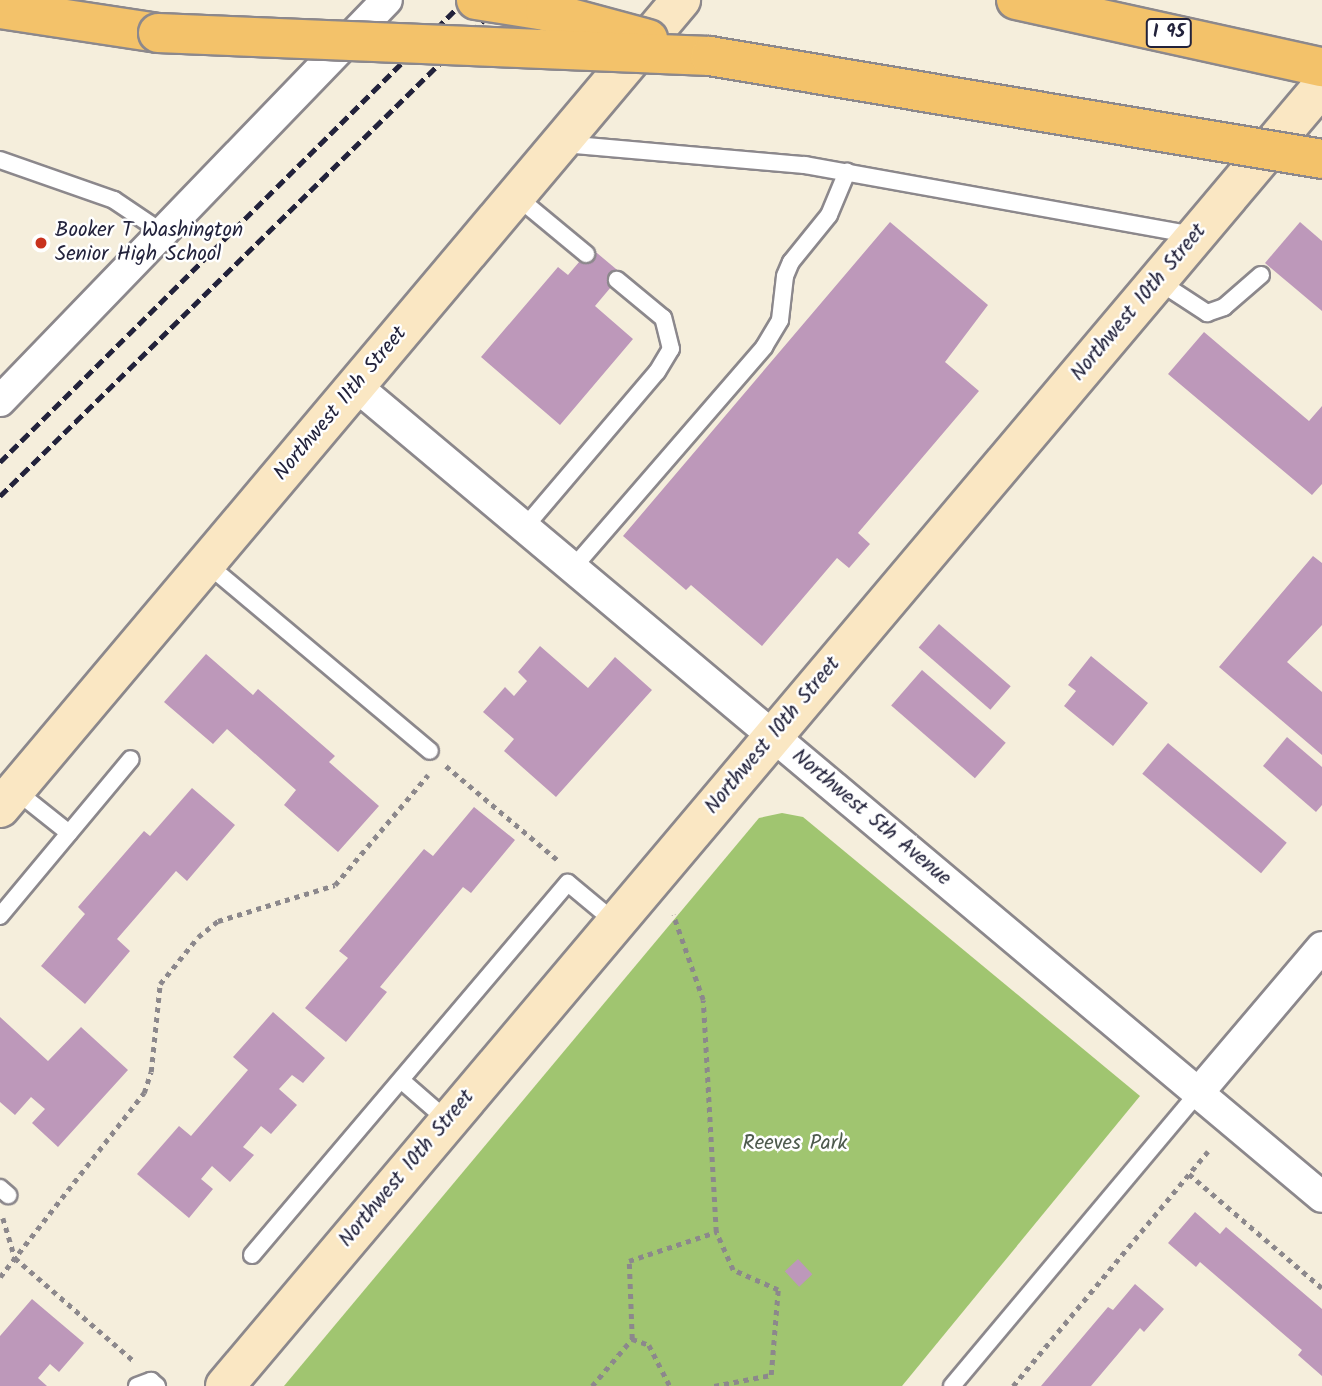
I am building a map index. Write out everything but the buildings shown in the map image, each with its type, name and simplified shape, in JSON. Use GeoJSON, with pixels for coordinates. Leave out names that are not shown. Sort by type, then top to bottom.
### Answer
{"type":"FeatureCollection","features":[{"type":"Feature","properties":{"kind":"highway"},"geometry":{"type":"LineString","coordinates":[[476,0],[545,11],[710,56],[1322,159]]}},
{"type":"Feature","properties":{"kind":"highway","name":"I 95"},"geometry":{"type":"LineString","coordinates":[[1016,0],[1322,67]]}},
{"type":"Feature","properties":{"kind":"highway"},"geometry":{"type":"LineString","coordinates":[[0,9],[158,33],[710,56]]}},
{"type":"Feature","properties":{"kind":"street"},"geometry":{"type":"LineString","coordinates":[[0,401],[387,0]]}},
{"type":"Feature","properties":{"kind":"street","name":"Northwest 11th Street"},"geometry":{"type":"LineString","coordinates":[[8,799],[681,0]]}},
{"type":"Feature","properties":{"kind":"street","name":"Northwest 10th Street"},"geometry":{"type":"LineString","coordinates":[[225,1386],[1322,86]]}},
{"type":"Feature","properties":{"kind":"street","name":"Northwest 5th Avenue"},"geometry":{"type":"LineString","coordinates":[[356,386],[1322,1197]]}},
{"type":"Feature","properties":{"kind":"street"},"geometry":{"type":"LineString","coordinates":[[1199,1092],[1322,947]]}},
{"type":"Feature","properties":{"kind":"lane"},"geometry":{"type":"LineString","coordinates":[[560,144],[847,172],[1197,235]]}},
{"type":"Feature","properties":{"kind":"lane"},"geometry":{"type":"LineString","coordinates":[[0,160],[114,200],[163,233]]}},
{"type":"Feature","properties":{"kind":"lane"},"geometry":{"type":"LineString","coordinates":[[572,569],[764,347],[780,320],[790,262],[829,215],[847,172]]}},
{"type":"Feature","properties":{"kind":"lane"},"geometry":{"type":"LineString","coordinates":[[516,196],[586,254]]}},
{"type":"Feature","properties":{"kind":"lane"},"geometry":{"type":"LineString","coordinates":[[1158,281],[1207,313],[1224,307],[1261,275]]}},
{"type":"Feature","properties":{"kind":"lane"},"geometry":{"type":"LineString","coordinates":[[524,528],[657,372],[671,349],[663,318],[617,279]]}},
{"type":"Feature","properties":{"kind":"lane"},"geometry":{"type":"LineString","coordinates":[[206,563],[435,756]]}},
{"type":"Feature","properties":{"kind":"lane"},"geometry":{"type":"LineString","coordinates":[[0,916],[131,759]]}},
{"type":"Feature","properties":{"kind":"lane"},"geometry":{"type":"LineString","coordinates":[[8,799],[68,833]]}},
{"type":"Feature","properties":{"kind":"lane"},"geometry":{"type":"LineString","coordinates":[[252,1255],[568,883],[615,922]]}},
{"type":"Feature","properties":{"kind":"lane"},"geometry":{"type":"LineString","coordinates":[[401,1080],[448,1121]]}},
{"type":"Feature","properties":{"kind":"lane"},"geometry":{"type":"LineString","coordinates":[[952,1386],[1199,1092]]}},
{"type":"Feature","properties":{"kind":"lane"},"geometry":{"type":"LineString","coordinates":[[137,1386],[151,1381],[157,1386]]}},
{"type":"Feature","properties":{"kind":"path"},"geometry":{"type":"LineString","coordinates":[[435,756],[563,865]]}},
{"type":"Feature","properties":{"kind":"path"},"geometry":{"type":"LineString","coordinates":[[0,1276],[146,1089],[158,993],[191,945],[218,921],[335,885],[432,771]]}},
{"type":"Feature","properties":{"kind":"path"},"geometry":{"type":"LineString","coordinates":[[673,915],[703,1000],[716,1232],[733,1270],[778,1290],[771,1376],[714,1386]]}},
{"type":"Feature","properties":{"kind":"path"},"geometry":{"type":"LineString","coordinates":[[1013,1386],[1208,1151]]}},
{"type":"Feature","properties":{"kind":"path"},"geometry":{"type":"LineString","coordinates":[[1189,1174],[1322,1288]]}},
{"type":"Feature","properties":{"kind":"path"},"geometry":{"type":"LineString","coordinates":[[0,1210],[15,1258],[143,1369]]}},
{"type":"Feature","properties":{"kind":"path"},"geometry":{"type":"LineString","coordinates":[[592,1386],[632,1339],[629,1262],[716,1232]]}},
{"type":"Feature","properties":{"kind":"path"},"geometry":{"type":"LineString","coordinates":[[632,1339],[649,1345],[670,1386]]}},
{"type":"Feature","properties":{"kind":"green space","name":"Reeves Park"},"geometry":{"type":"Polygon","coordinates":[[[782,813],[803,817],[1140,1096],[902,1386],[284,1386],[759,818],[782,813]]]}},
{"type":"Feature","properties":{"kind":"railway"},"geometry":{"type":"LineString","coordinates":[[0,462],[465,0]]}},
{"type":"Feature","properties":{"kind":"railway"},"geometry":{"type":"LineString","coordinates":[[0,496],[504,0]]}},
{"type":"Feature","properties":{"kind":"place","name":"Booker T Washington Senior High School"},"geometry":{"type":"Point","coordinates":[41,243]}}]}
